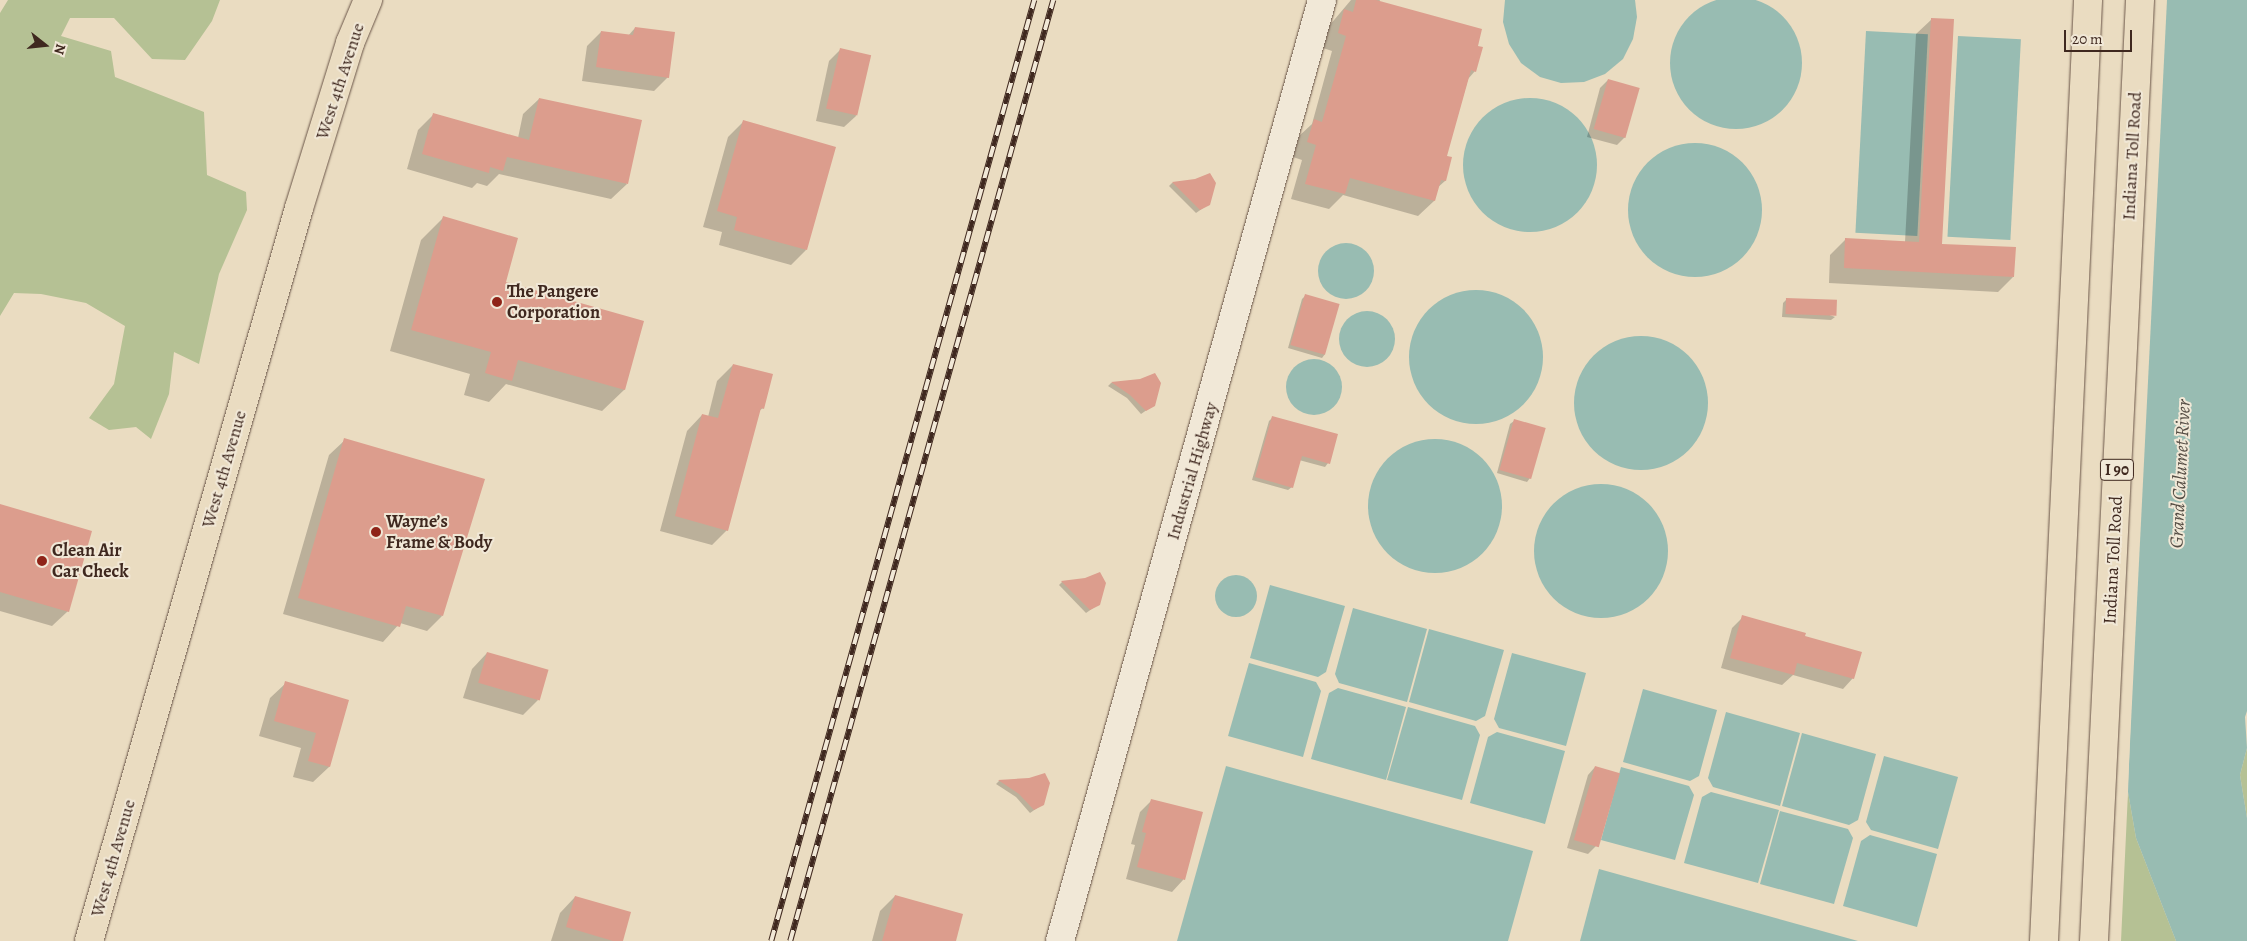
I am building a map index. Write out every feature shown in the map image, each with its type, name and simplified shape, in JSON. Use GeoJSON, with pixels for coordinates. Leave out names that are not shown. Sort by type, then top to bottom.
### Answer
{"type":"FeatureCollection","features":[{"type":"Feature","properties":{"kind":"main road","name":"West 4th Avenue"},"geometry":{"type":"LineString","coordinates":[[89,941],[299,208],[350,43],[368,0]]}},
{"type":"Feature","properties":{"kind":"main road"},"geometry":{"type":"LineString","coordinates":[[2044,941],[2088,0]]}},
{"type":"Feature","properties":{"kind":"main road","name":"Indiana Toll Road"},"geometry":{"type":"LineString","coordinates":[[2094,941],[2140,0]]}},
{"type":"Feature","properties":{"kind":"street","name":"Industrial Highway"},"geometry":{"type":"LineString","coordinates":[[1060,941],[1322,0]]}},
{"type":"Feature","properties":{"kind":"green space"},"geometry":{"type":"Polygon","coordinates":[[[8,0],[220,0],[212,21],[185,60],[152,59],[114,18],[70,18],[61,36],[111,51],[115,77],[204,112],[207,175],[246,192],[247,210],[219,274],[199,364],[174,352],[169,394],[151,439],[136,427],[109,430],[89,418],[114,384],[125,326],[86,303],[41,294],[14,293],[0,316],[0,13],[8,0]]]}},
{"type":"Feature","properties":{"kind":"green space"},"geometry":{"type":"Polygon","coordinates":[[[2247,748],[2247,818],[2240,775],[2247,748]]]}},
{"type":"Feature","properties":{"kind":"green space"},"geometry":{"type":"Polygon","coordinates":[[[2128,792],[2136,838],[2176,941],[2121,941],[2128,792]]]}},
{"type":"Feature","properties":{"kind":"water"},"geometry":{"type":"Polygon","coordinates":[[[1736,-3],[1749,-2],[1761,2],[1783,16],[1797,38],[1801,50],[1801,76],[1797,88],[1783,110],[1761,124],[1749,128],[1736,129],[1723,128],[1711,124],[1689,110],[1675,88],[1671,76],[1670,63],[1671,50],[1675,38],[1689,16],[1711,2],[1723,-2],[1736,-3]]]}},
{"type":"Feature","properties":{"kind":"water"},"geometry":{"type":"Polygon","coordinates":[[[1505,0],[1635,0],[1637,17],[1633,39],[1623,59],[1605,74],[1584,82],[1561,83],[1540,77],[1521,63],[1509,44],[1503,22],[1505,0]]]}},
{"type":"Feature","properties":{"kind":"water","name":"Grand Calumet River"},"geometry":{"type":"Polygon","coordinates":[[[2157,0],[2247,0],[2247,711],[2245,717],[2247,748],[2240,775],[2247,818],[2247,941],[2176,941],[2136,838],[2128,792],[2157,0]]]}},
{"type":"Feature","properties":{"kind":"water"},"geometry":{"type":"Polygon","coordinates":[[[1866,31],[1928,34],[1917,236],[1855,233],[1866,31]]]}},
{"type":"Feature","properties":{"kind":"water"},"geometry":{"type":"Polygon","coordinates":[[[1958,36],[2021,39],[2010,240],[1947,237],[1958,36]]]}},
{"type":"Feature","properties":{"kind":"water"},"geometry":{"type":"Polygon","coordinates":[[[1530,98],[1556,103],[1577,118],[1592,139],[1597,165],[1592,191],[1577,212],[1556,227],[1530,232],[1504,227],[1483,212],[1468,191],[1463,165],[1468,139],[1483,118],[1504,103],[1530,98]]]}},
{"type":"Feature","properties":{"kind":"water"},"geometry":{"type":"Polygon","coordinates":[[[1695,143],[1721,148],[1742,163],[1757,184],[1762,210],[1757,236],[1742,257],[1721,272],[1695,277],[1669,272],[1648,257],[1633,236],[1628,210],[1633,184],[1648,163],[1669,148],[1695,143]]]}},
{"type":"Feature","properties":{"kind":"water"},"geometry":{"type":"Polygon","coordinates":[[[1340,243],[1352,243],[1362,247],[1370,255],[1374,271],[1370,287],[1362,295],[1352,299],[1340,299],[1330,295],[1322,287],[1318,277],[1318,265],[1322,255],[1330,247],[1340,243]]]}},
{"type":"Feature","properties":{"kind":"water"},"geometry":{"type":"Polygon","coordinates":[[[1476,290],[1502,295],[1523,310],[1538,331],[1543,357],[1538,383],[1523,404],[1502,419],[1476,424],[1450,419],[1429,404],[1414,383],[1409,357],[1414,331],[1429,310],[1450,295],[1476,290]]]}},
{"type":"Feature","properties":{"kind":"water"},"geometry":{"type":"Polygon","coordinates":[[[1361,311],[1373,311],[1383,315],[1391,323],[1395,339],[1391,355],[1383,363],[1373,367],[1361,367],[1351,363],[1343,355],[1339,345],[1339,333],[1343,323],[1351,315],[1361,311]]]}},
{"type":"Feature","properties":{"kind":"water"},"geometry":{"type":"Polygon","coordinates":[[[1641,336],[1667,341],[1678,347],[1688,356],[1697,366],[1703,377],[1708,403],[1703,429],[1697,440],[1688,450],[1678,459],[1667,465],[1641,470],[1615,465],[1604,459],[1594,450],[1585,440],[1579,429],[1574,403],[1579,377],[1585,366],[1594,356],[1604,347],[1615,341],[1641,336]]]}},
{"type":"Feature","properties":{"kind":"water"},"geometry":{"type":"Polygon","coordinates":[[[1308,359],[1320,359],[1330,363],[1338,371],[1342,387],[1338,403],[1330,411],[1320,415],[1308,415],[1298,411],[1290,403],[1286,393],[1286,381],[1290,371],[1298,363],[1308,359]]]}},
{"type":"Feature","properties":{"kind":"water"},"geometry":{"type":"Polygon","coordinates":[[[1435,439],[1461,444],[1482,459],[1497,480],[1502,506],[1497,532],[1482,553],[1461,568],[1435,573],[1409,568],[1388,553],[1373,532],[1368,506],[1373,480],[1388,459],[1409,444],[1435,439]]]}},
{"type":"Feature","properties":{"kind":"water"},"geometry":{"type":"Polygon","coordinates":[[[1601,484],[1627,489],[1648,504],[1663,525],[1668,551],[1663,577],[1648,598],[1627,613],[1601,618],[1575,613],[1554,598],[1539,577],[1534,551],[1539,525],[1554,504],[1575,489],[1601,484]]]}},
{"type":"Feature","properties":{"kind":"water"},"geometry":{"type":"Polygon","coordinates":[[[1236,575],[1251,581],[1257,596],[1251,611],[1236,617],[1221,611],[1215,596],[1221,581],[1236,575]]]}},
{"type":"Feature","properties":{"kind":"water"},"geometry":{"type":"Polygon","coordinates":[[[1270,585],[1345,606],[1326,672],[1318,677],[1250,658],[1270,585]]]}},
{"type":"Feature","properties":{"kind":"water"},"geometry":{"type":"Polygon","coordinates":[[[1353,608],[1427,629],[1407,702],[1339,683],[1335,674],[1353,608]]]}},
{"type":"Feature","properties":{"kind":"water"},"geometry":{"type":"Polygon","coordinates":[[[1429,629],[1504,650],[1485,716],[1476,721],[1409,702],[1429,629]]]}},
{"type":"Feature","properties":{"kind":"water"},"geometry":{"type":"Polygon","coordinates":[[[1512,653],[1586,673],[1566,746],[1499,728],[1494,719],[1512,653]]]}},
{"type":"Feature","properties":{"kind":"water"},"geometry":{"type":"Polygon","coordinates":[[[1249,663],[1316,682],[1321,691],[1303,757],[1228,736],[1249,663]]]}},
{"type":"Feature","properties":{"kind":"water"},"geometry":{"type":"Polygon","coordinates":[[[1338,688],[1406,707],[1386,780],[1311,759],[1329,693],[1338,688]]]}},
{"type":"Feature","properties":{"kind":"water"},"geometry":{"type":"Polygon","coordinates":[[[1643,689],[1717,710],[1699,776],[1690,781],[1623,762],[1643,689]]]}},
{"type":"Feature","properties":{"kind":"water"},"geometry":{"type":"Polygon","coordinates":[[[1408,707],[1475,726],[1480,735],[1462,800],[1387,780],[1408,707]]]}},
{"type":"Feature","properties":{"kind":"water"},"geometry":{"type":"Polygon","coordinates":[[[1726,712],[1800,733],[1780,806],[1713,787],[1708,778],[1726,712]]]}},
{"type":"Feature","properties":{"kind":"water"},"geometry":{"type":"Polygon","coordinates":[[[1497,732],[1565,751],[1545,824],[1470,803],[1488,737],[1497,732]]]}},
{"type":"Feature","properties":{"kind":"water"},"geometry":{"type":"Polygon","coordinates":[[[1802,733],[1876,754],[1858,820],[1849,825],[1782,806],[1802,733]]]}},
{"type":"Feature","properties":{"kind":"water"},"geometry":{"type":"Polygon","coordinates":[[[1884,756],[1958,777],[1938,849],[1871,830],[1866,822],[1884,756]]]}},
{"type":"Feature","properties":{"kind":"water"},"geometry":{"type":"Polygon","coordinates":[[[1226,766],[1533,851],[1508,941],[1177,941],[1226,766]]]}},
{"type":"Feature","properties":{"kind":"water"},"geometry":{"type":"Polygon","coordinates":[[[1621,767],[1689,786],[1694,795],[1675,860],[1601,840],[1621,767]]]}},
{"type":"Feature","properties":{"kind":"water"},"geometry":{"type":"Polygon","coordinates":[[[1711,792],[1779,810],[1758,883],[1684,863],[1702,797],[1711,792]]]}},
{"type":"Feature","properties":{"kind":"water"},"geometry":{"type":"Polygon","coordinates":[[[1780,811],[1848,829],[1853,838],[1834,904],[1760,884],[1780,811]]]}},
{"type":"Feature","properties":{"kind":"water"},"geometry":{"type":"Polygon","coordinates":[[[1870,835],[1937,854],[1917,927],[1843,906],[1861,841],[1870,835]]]}},
{"type":"Feature","properties":{"kind":"water"},"geometry":{"type":"Polygon","coordinates":[[[1599,869],[1858,941],[1580,941],[1599,869]]]}},
{"type":"Feature","properties":{"kind":"pier"},"geometry":{"type":"Polygon","coordinates":[[[2154,0],[2167,0],[2127,803],[2117,742],[2141,221],[2154,0]]]}},
{"type":"Feature","properties":{"kind":"building"},"geometry":{"type":"Polygon","coordinates":[[[1356,0],[1376,0],[1482,29],[1478,46],[1483,47],[1476,72],[1471,70],[1447,156],[1452,157],[1446,181],[1441,180],[1435,201],[1350,178],[1345,194],[1305,184],[1316,145],[1307,142],[1314,119],[1322,122],[1346,36],[1338,33],[1344,9],[1353,12],[1356,0]]]}},
{"type":"Feature","properties":{"kind":"building"},"geometry":{"type":"Polygon","coordinates":[[[1931,18],[1954,19],[1942,244],[2016,247],[2014,277],[1844,268],[1845,238],[1919,242],[1931,18]]]}},
{"type":"Feature","properties":{"kind":"building"},"geometry":{"type":"Polygon","coordinates":[[[635,27],[675,32],[669,78],[596,67],[601,31],[633,35],[635,27]]]}},
{"type":"Feature","properties":{"kind":"building"},"geometry":{"type":"Polygon","coordinates":[[[840,48],[871,55],[857,116],[826,108],[840,48]]]}},
{"type":"Feature","properties":{"kind":"building"},"geometry":{"type":"Polygon","coordinates":[[[1608,79],[1640,88],[1625,138],[1594,129],[1608,79]]]}},
{"type":"Feature","properties":{"kind":"building"},"geometry":{"type":"Polygon","coordinates":[[[539,98],[642,120],[628,184],[507,157],[503,171],[490,167],[489,173],[422,154],[433,113],[529,140],[539,98]]]}},
{"type":"Feature","properties":{"kind":"building"},"geometry":{"type":"Polygon","coordinates":[[[743,120],[836,147],[807,250],[734,230],[737,217],[717,211],[743,120]]]}},
{"type":"Feature","properties":{"kind":"building"},"geometry":{"type":"Polygon","coordinates":[[[1210,173],[1216,183],[1210,205],[1200,210],[1172,182],[1195,179],[1210,173]]]}},
{"type":"Feature","properties":{"kind":"building","name":"The Pangere Corporation"},"geometry":{"type":"Polygon","coordinates":[[[443,216],[518,238],[506,282],[644,321],[625,390],[518,360],[512,381],[485,373],[491,352],[411,330],[443,216]]]}},
{"type":"Feature","properties":{"kind":"building"},"geometry":{"type":"Polygon","coordinates":[[[1305,294],[1340,304],[1325,355],[1290,345],[1305,294]]]}},
{"type":"Feature","properties":{"kind":"building"},"geometry":{"type":"Polygon","coordinates":[[[1786,298],[1837,300],[1836,316],[1785,314],[1786,298]]]}},
{"type":"Feature","properties":{"kind":"building"},"geometry":{"type":"Polygon","coordinates":[[[733,364],[773,374],[764,409],[761,408],[728,531],[675,516],[702,414],[718,418],[733,364]]]}},
{"type":"Feature","properties":{"kind":"building"},"geometry":{"type":"Polygon","coordinates":[[[1155,373],[1161,383],[1155,406],[1146,411],[1130,395],[1111,382],[1140,379],[1155,373]]]}},
{"type":"Feature","properties":{"kind":"building"},"geometry":{"type":"Polygon","coordinates":[[[1272,416],[1338,434],[1330,464],[1302,456],[1293,488],[1255,477],[1272,416]]]}},
{"type":"Feature","properties":{"kind":"building"},"geometry":{"type":"Polygon","coordinates":[[[1514,419],[1546,428],[1531,479],[1499,470],[1514,419]]]}},
{"type":"Feature","properties":{"kind":"building"},"geometry":{"type":"Polygon","coordinates":[[[344,438],[485,479],[443,616],[406,606],[400,627],[298,598],[344,438]]]}},
{"type":"Feature","properties":{"kind":"building","name":"Clean Air Car Check"},"geometry":{"type":"Polygon","coordinates":[[[0,504],[92,531],[69,612],[0,592],[0,504]]]}},
{"type":"Feature","properties":{"kind":"building"},"geometry":{"type":"Polygon","coordinates":[[[1100,572],[1106,583],[1100,605],[1090,610],[1061,581],[1085,578],[1100,572]]]}},
{"type":"Feature","properties":{"kind":"building"},"geometry":{"type":"Polygon","coordinates":[[[1742,615],[1806,633],[1805,636],[1862,652],[1854,679],[1797,663],[1794,675],[1730,658],[1742,615]]]}},
{"type":"Feature","properties":{"kind":"building"},"geometry":{"type":"Polygon","coordinates":[[[487,652],[549,670],[540,700],[478,683],[487,652]]]}},
{"type":"Feature","properties":{"kind":"building"},"geometry":{"type":"Polygon","coordinates":[[[285,681],[349,700],[330,767],[308,761],[316,733],[274,721],[285,681]]]}},
{"type":"Feature","properties":{"kind":"building"},"geometry":{"type":"Polygon","coordinates":[[[1595,766],[1620,773],[1599,847],[1574,840],[1595,766]]]}},
{"type":"Feature","properties":{"kind":"building"},"geometry":{"type":"Polygon","coordinates":[[[1045,773],[1050,783],[1044,805],[1034,810],[1019,794],[998,780],[1029,778],[1045,773]]]}},
{"type":"Feature","properties":{"kind":"building"},"geometry":{"type":"Polygon","coordinates":[[[1151,799],[1203,812],[1185,880],[1137,867],[1146,833],[1142,832],[1151,799]]]}},
{"type":"Feature","properties":{"kind":"building"},"geometry":{"type":"Polygon","coordinates":[[[895,895],[963,914],[956,941],[882,941],[895,895]]]}},
{"type":"Feature","properties":{"kind":"building"},"geometry":{"type":"Polygon","coordinates":[[[575,896],[631,912],[623,941],[613,941],[566,927],[575,896]]]}},
{"type":"Feature","properties":{"kind":"railway"},"geometry":{"type":"LineString","coordinates":[[771,941],[1034,0]]}},
{"type":"Feature","properties":{"kind":"railway"},"geometry":{"type":"LineString","coordinates":[[790,941],[1053,0]]}},
{"type":"Feature","properties":{"kind":"place","name":"The Pangere Corporation"},"geometry":{"type":"Point","coordinates":[497,302]}},
{"type":"Feature","properties":{"kind":"place","name":"Wayne’s Frame & Body"},"geometry":{"type":"Point","coordinates":[376,532]}},
{"type":"Feature","properties":{"kind":"place","name":"Clean Air Car Check"},"geometry":{"type":"Point","coordinates":[42,561]}}]}
